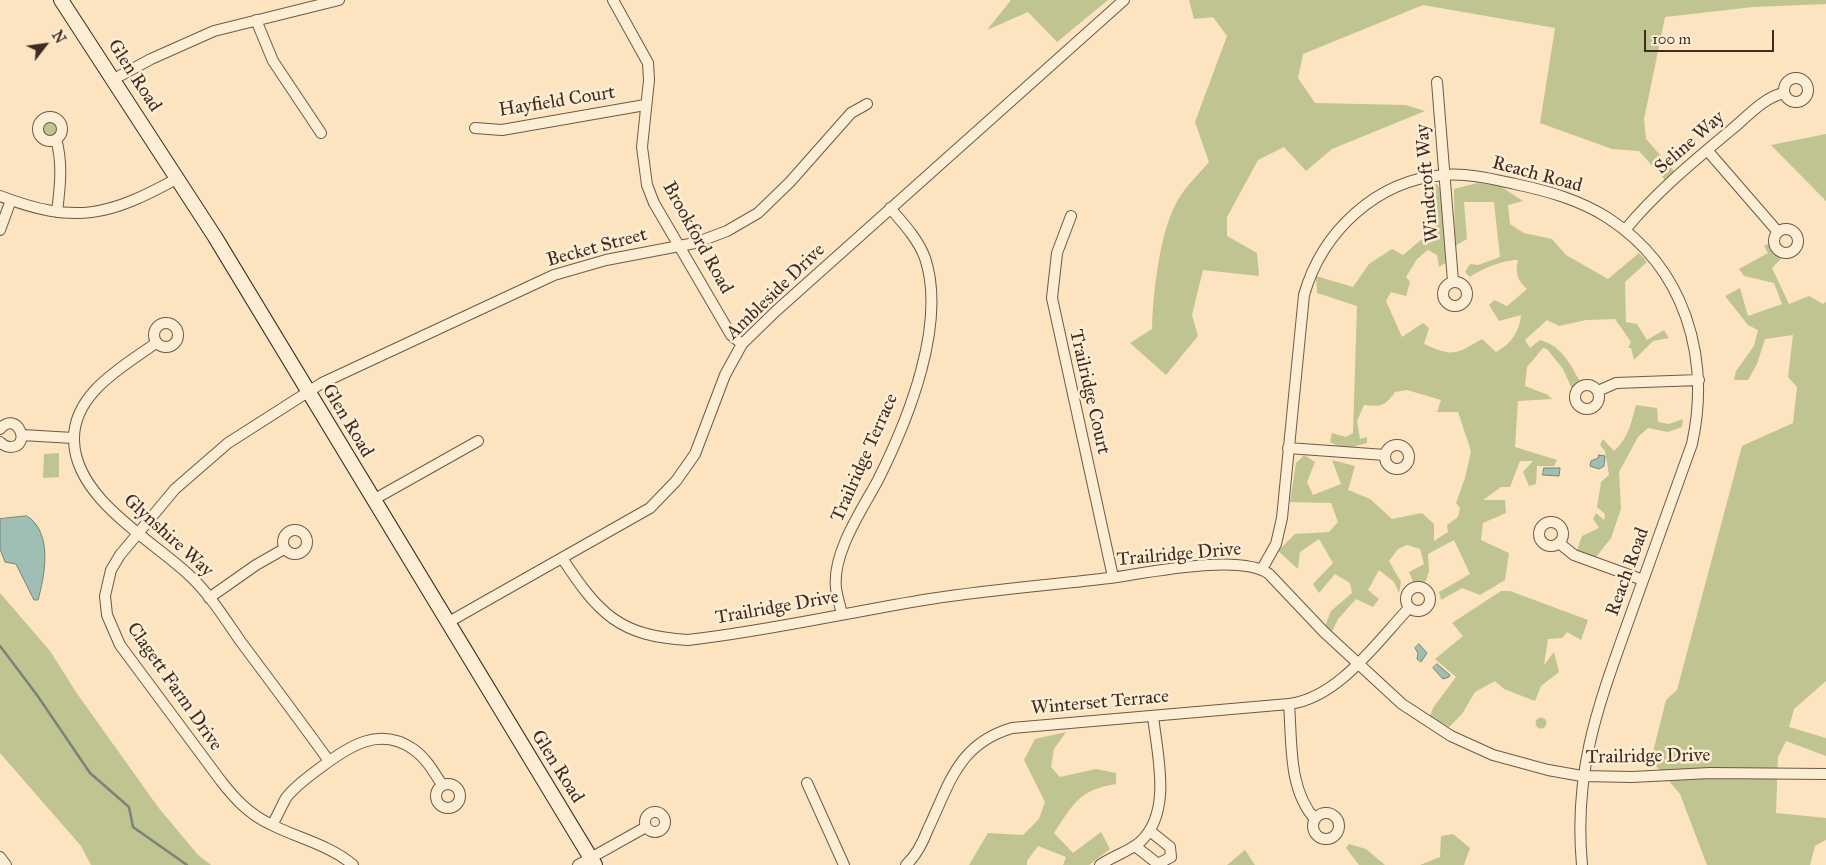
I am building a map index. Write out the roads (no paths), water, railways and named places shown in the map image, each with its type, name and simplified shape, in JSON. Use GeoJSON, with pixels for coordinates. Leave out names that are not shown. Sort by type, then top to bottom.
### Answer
{"type":"FeatureCollection","features":[{"type":"Feature","properties":{"kind":"main road","name":"Glen Road"},"geometry":{"type":"LineString","coordinates":[[61,0],[178,178],[593,861]]}},
{"type":"Feature","properties":{"kind":"street"},"geometry":{"type":"LineString","coordinates":[[114,79],[187,42],[214,31],[339,0]]}},
{"type":"Feature","properties":{"kind":"street","name":"Brookford Road"},"geometry":{"type":"LineString","coordinates":[[613,0],[648,63],[649,80],[642,147],[648,185],[654,203],[732,335],[742,344]]}},
{"type":"Feature","properties":{"kind":"street","name":"Ambleside Drive"},"geometry":{"type":"LineString","coordinates":[[447,623],[650,508],[676,481],[694,454],[725,375],[742,344],[890,208],[1124,0]]}},
{"type":"Feature","properties":{"kind":"street"},"geometry":{"type":"LineString","coordinates":[[256,20],[273,61],[321,133]]}},
{"type":"Feature","properties":{"kind":"street","name":"Windcroft Way"},"geometry":{"type":"LineString","coordinates":[[1437,82],[1453,281]]}},
{"type":"Feature","properties":{"kind":"street","name":"Seline Way"},"geometry":{"type":"LineString","coordinates":[[1625,230],[1647,204],[1707,150],[1768,99],[1784,93]]}},
{"type":"Feature","properties":{"kind":"street","name":"Becket Street"},"geometry":{"type":"LineString","coordinates":[[309,392],[322,383],[554,275],[606,260],[695,243],[727,231],[758,213],[790,182],[851,114],[867,104]]}},
{"type":"Feature","properties":{"kind":"street","name":"Hayfield Court"},"geometry":{"type":"LineString","coordinates":[[475,128],[502,130],[645,106]]}},
{"type":"Feature","properties":{"kind":"street"},"geometry":{"type":"LineString","coordinates":[[56,139],[60,152],[57,212]]}},
{"type":"Feature","properties":{"kind":"street"},"geometry":{"type":"LineString","coordinates":[[1707,150],[1778,232]]}},
{"type":"Feature","properties":{"kind":"street","name":"Reach Road"},"geometry":{"type":"LineString","coordinates":[[1262,569],[1280,532],[1304,295],[1308,280],[1324,248],[1347,219],[1368,203],[1410,182],[1445,175],[1490,179],[1557,194],[1594,210],[1625,230],[1660,267],[1680,301],[1693,339],[1699,380],[1697,421],[1692,444],[1601,699],[1582,776],[1580,828],[1582,865]]}},
{"type":"Feature","properties":{"kind":"street"},"geometry":{"type":"LineString","coordinates":[[0,196],[57,212],[92,213],[113,209],[142,198],[178,178]]}},
{"type":"Feature","properties":{"kind":"street"},"geometry":{"type":"LineString","coordinates":[[0,230],[11,200]]}},
{"type":"Feature","properties":{"kind":"street","name":"Trailridge Terrace"},"geometry":{"type":"LineString","coordinates":[[842,614],[836,588],[839,555],[904,422],[921,369],[931,313],[932,288],[924,257],[912,235],[890,208]]}},
{"type":"Feature","properties":{"kind":"street","name":"Trailridge Court"},"geometry":{"type":"LineString","coordinates":[[1071,216],[1057,253],[1052,298],[1113,577]]}},
{"type":"Feature","properties":{"kind":"street","name":"Glynshire Way"},"geometry":{"type":"LineString","coordinates":[[156,343],[94,391],[79,417],[74,438],[78,465],[84,479],[103,503],[188,574],[209,598],[329,761]]}},
{"type":"Feature","properties":{"kind":"street"},"geometry":{"type":"LineString","coordinates":[[1598,391],[1616,383],[1699,380]]}},
{"type":"Feature","properties":{"kind":"street","name":"Clagett Farm Drive"},"geometry":{"type":"LineString","coordinates":[[309,392],[228,443],[198,467],[138,532],[120,555],[107,583],[106,605],[112,630],[132,662],[221,781],[250,812],[272,825],[327,849],[353,865]]}},
{"type":"Feature","properties":{"kind":"street"},"geometry":{"type":"LineString","coordinates":[[0,429],[7,424],[12,424],[17,426],[22,435]]}},
{"type":"Feature","properties":{"kind":"street"},"geometry":{"type":"LineString","coordinates":[[22,435],[74,438]]}},
{"type":"Feature","properties":{"kind":"street"},"geometry":{"type":"LineString","coordinates":[[0,442],[8,447],[13,447],[18,445],[22,435]]}},
{"type":"Feature","properties":{"kind":"street"},"geometry":{"type":"LineString","coordinates":[[373,500],[478,441]]}},
{"type":"Feature","properties":{"kind":"street"},"geometry":{"type":"LineString","coordinates":[[1288,448],[1385,456]]}},
{"type":"Feature","properties":{"kind":"street"},"geometry":{"type":"LineString","coordinates":[[1559,543],[1574,555],[1643,580]]}},
{"type":"Feature","properties":{"kind":"street"},"geometry":{"type":"LineString","coordinates":[[209,598],[256,565],[284,549]]}},
{"type":"Feature","properties":{"kind":"street","name":"Trailridge Drive"},"geometry":{"type":"LineString","coordinates":[[562,558],[586,594],[607,614],[635,632],[660,638],[688,640],[933,599],[1228,564],[1262,569],[1357,663],[1402,704],[1459,740],[1518,763],[1582,776],[1632,777],[1710,773],[1825,771]]}},
{"type":"Feature","properties":{"kind":"street","name":"Winterset Terrace"},"geometry":{"type":"LineString","coordinates":[[906,865],[924,840],[958,765],[975,746],[995,733],[1012,728],[1307,701],[1323,694],[1345,676],[1409,608]]}},
{"type":"Feature","properties":{"kind":"street"},"geometry":{"type":"LineString","coordinates":[[1289,704],[1295,772],[1302,800],[1315,819]]}},
{"type":"Feature","properties":{"kind":"street"},"geometry":{"type":"LineString","coordinates":[[1100,865],[1135,846],[1150,831],[1157,814],[1159,800],[1153,716]]}},
{"type":"Feature","properties":{"kind":"street"},"geometry":{"type":"LineString","coordinates":[[272,825],[292,792],[329,761],[360,742],[389,739],[414,749],[426,760],[442,785]]}},
{"type":"Feature","properties":{"kind":"street"},"geometry":{"type":"LineString","coordinates":[[807,783],[844,865]]}},
{"type":"Feature","properties":{"kind":"street"},"geometry":{"type":"LineString","coordinates":[[578,865],[593,861],[646,827]]}},
{"type":"Feature","properties":{"kind":"street"},"geometry":{"type":"LineString","coordinates":[[1135,846],[1158,864],[1171,857],[1170,846],[1150,831]]}},
{"type":"Feature","properties":{"kind":"street"},"geometry":{"type":"LineString","coordinates":[[0,857],[6,865]]}},
{"type":"Feature","properties":{"kind":"water"},"geometry":{"type":"Polygon","coordinates":[[[1599,455],[1605,456],[1604,466],[1599,469],[1590,466],[1591,461],[1598,458],[1599,455]]]}},
{"type":"Feature","properties":{"kind":"water"},"geometry":{"type":"Polygon","coordinates":[[[1544,468],[1560,468],[1559,476],[1543,475],[1544,468]]]}},
{"type":"Feature","properties":{"kind":"water"},"geometry":{"type":"Polygon","coordinates":[[[27,516],[41,532],[44,543],[43,579],[38,600],[34,600],[16,564],[5,562],[0,549],[0,519],[27,516]]]}},
{"type":"Feature","properties":{"kind":"water"},"geometry":{"type":"Polygon","coordinates":[[[1419,644],[1427,653],[1421,662],[1417,659],[1418,653],[1415,648],[1419,644]]]}},
{"type":"Feature","properties":{"kind":"water"},"geometry":{"type":"Polygon","coordinates":[[[1437,664],[1450,675],[1449,677],[1443,679],[1433,668],[1437,664]]]}},
{"type":"Feature","properties":{"kind":"waterway"},"geometry":{"type":"LineString","coordinates":[[0,646],[37,695],[90,773],[129,807],[133,827],[187,865]]}}]}
